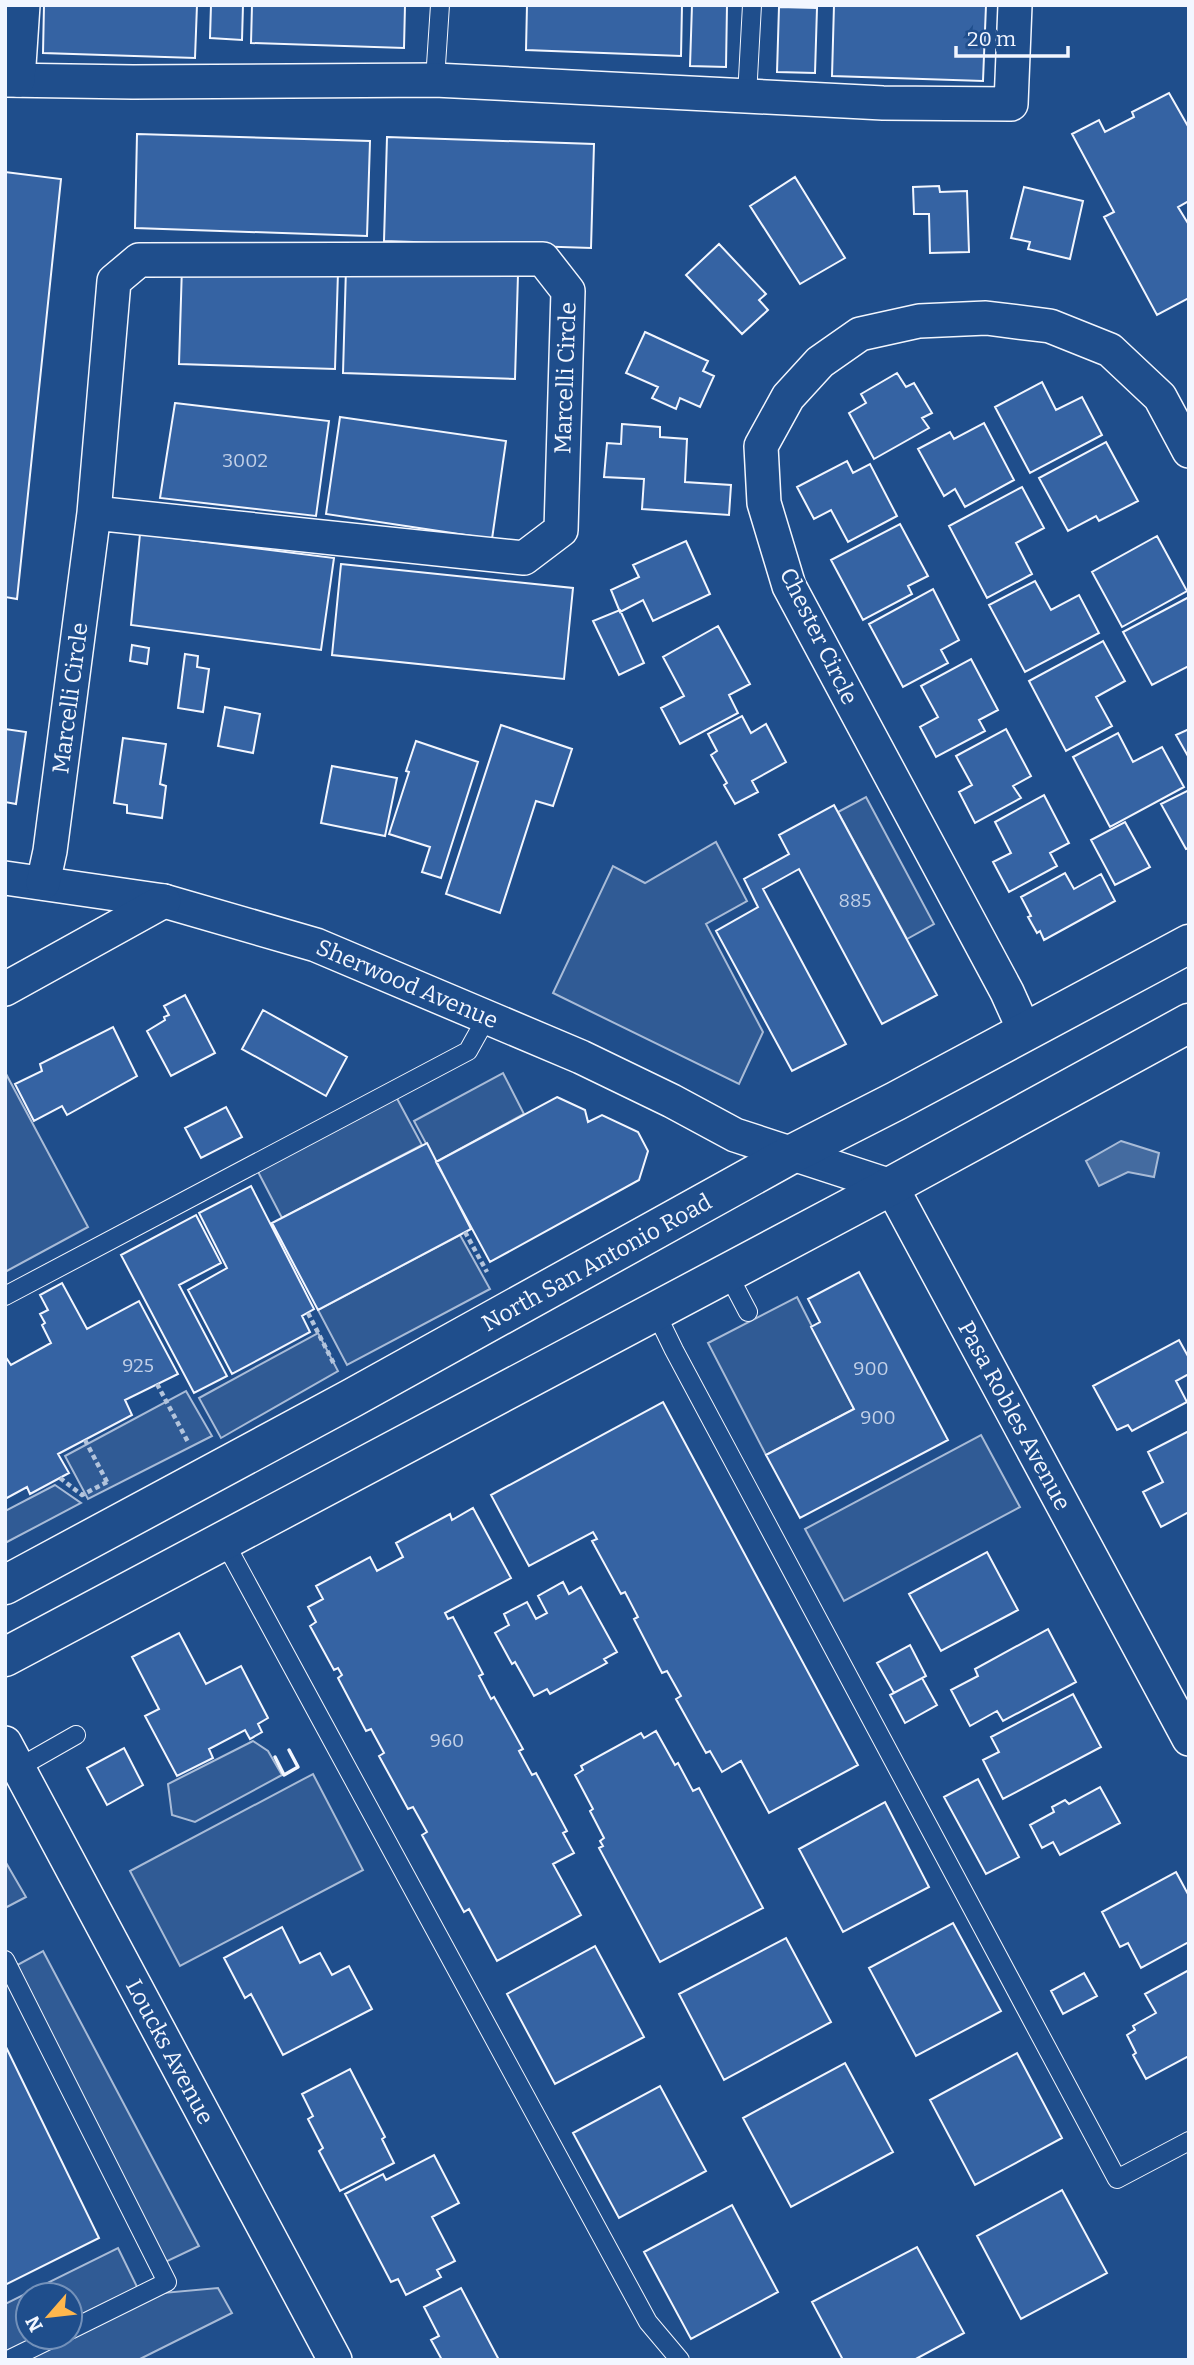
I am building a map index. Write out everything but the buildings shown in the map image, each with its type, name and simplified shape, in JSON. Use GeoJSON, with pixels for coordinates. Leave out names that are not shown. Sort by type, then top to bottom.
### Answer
{"type":"FeatureCollection","features":[{"type":"Feature","properties":{"kind":"main road","name":"North San Antonio Road"},"geometry":{"type":"LineString","coordinates":[[5,1585],[352,1398],[790,1155],[1189,944]]}},
{"type":"Feature","properties":{"kind":"main road"},"geometry":{"type":"LineString","coordinates":[[5,1657],[891,1186],[1189,1023]]}},
{"type":"Feature","properties":{"kind":"street"},"geometry":{"type":"LineString","coordinates":[[23,5],[12,80],[435,80],[883,103],[1011,104],[1015,5]]}},
{"type":"Feature","properties":{"kind":"street","name":"Marcelli Circle"},"geometry":{"type":"LineString","coordinates":[[43,883],[50,851],[94,513],[114,281],[139,260],[543,259],[568,291],[561,530],[524,558],[94,513]]}},
{"type":"Feature","properties":{"kind":"street","name":"Chester Circle"},"geometry":{"type":"LineString","coordinates":[[1025,1032],[789,586],[764,503],[761,446],[788,397],[820,362],[860,334],[919,321],[986,318],[1050,326],[1110,350],[1160,397],[1189,451]]}},
{"type":"Feature","properties":{"kind":"street","name":"Sherwood Avenue"},"geometry":{"type":"LineString","coordinates":[[5,878],[164,901],[316,945],[487,1017],[661,1096],[735,1135],[790,1155]]}},
{"type":"Feature","properties":{"kind":"street"},"geometry":{"type":"LineString","coordinates":[[5,989],[164,901]]}},
{"type":"Feature","properties":{"kind":"street"},"geometry":{"type":"LineString","coordinates":[[790,1155],[891,1186]]}},
{"type":"Feature","properties":{"kind":"street","name":"Pasa Robles Avenue"},"geometry":{"type":"LineString","coordinates":[[891,1186],[1189,1739]]}},
{"type":"Feature","properties":{"kind":"street","name":"Loucks Avenue"},"geometry":{"type":"LineString","coordinates":[[12,1755],[335,2360]]}},
{"type":"Feature","properties":{"kind":"lane"},"geometry":{"type":"LineString","coordinates":[[435,80],[440,5]]}},
{"type":"Feature","properties":{"kind":"lane"},"geometry":{"type":"LineString","coordinates":[[747,96],[752,5]]}},
{"type":"Feature","properties":{"kind":"lane"},"geometry":{"type":"LineString","coordinates":[[5,1296],[468,1051],[487,1017]]}},
{"type":"Feature","properties":{"kind":"lane"},"geometry":{"type":"LineString","coordinates":[[727,1272],[748,1312]]}},
{"type":"Feature","properties":{"kind":"lane"},"geometry":{"type":"LineString","coordinates":[[655,1311],[1117,2179],[1189,2141]]}},
{"type":"Feature","properties":{"kind":"lane"},"geometry":{"type":"LineString","coordinates":[[224,1541],[648,2322],[680,2360]]}},
{"type":"Feature","properties":{"kind":"lane"},"geometry":{"type":"LineString","coordinates":[[12,1755],[76,1735]]}},
{"type":"Feature","properties":{"kind":"lane"},"geometry":{"type":"LineString","coordinates":[[5,1960],[167,2282],[84,2323]]}},
{"type":"Feature","properties":{"kind":"lane"},"geometry":{"type":"LineString","coordinates":[[8,2360],[26,2351]]}},
{"type":"Feature","properties":{"kind":"path"},"geometry":{"type":"LineString","coordinates":[[465,1232],[487,1272]]}},
{"type":"Feature","properties":{"kind":"path"},"geometry":{"type":"LineString","coordinates":[[308,1313],[338,1371]]}},
{"type":"Feature","properties":{"kind":"path"},"geometry":{"type":"LineString","coordinates":[[157,1384],[191,1447]]}},
{"type":"Feature","properties":{"kind":"path"},"geometry":{"type":"LineString","coordinates":[[85,1440],[111,1489]]}},
{"type":"Feature","properties":{"kind":"path"},"geometry":{"type":"LineString","coordinates":[[60,1478],[82,1495],[107,1482]]}},
{"type":"Feature","properties":{"kind":"shaded area"},"geometry":{"type":"Polygon","coordinates":[[[866,797],[934,924],[907,939],[838,812],[866,797]]]}},
{"type":"Feature","properties":{"kind":"shaded area"},"geometry":{"type":"Polygon","coordinates":[[[716,842],[747,901],[706,924],[763,1032],[739,1084],[553,993],[613,866],[645,883],[716,842]]]}},
{"type":"Feature","properties":{"kind":"shaded area"},"geometry":{"type":"Polygon","coordinates":[[[5,1072],[88,1227],[5,1272],[5,1072]]]}},
{"type":"Feature","properties":{"kind":"shaded area"},"geometry":{"type":"Polygon","coordinates":[[[503,1073],[524,1114],[436,1162],[414,1121],[503,1073]]]}},
{"type":"Feature","properties":{"kind":"shaded area"},"geometry":{"type":"Polygon","coordinates":[[[393,1091],[422,1145],[282,1218],[254,1164],[393,1091]]]}},
{"type":"Feature","properties":{"kind":"shaded area"},"geometry":{"type":"Polygon","coordinates":[[[1121,1141],[1159,1153],[1154,1177],[1128,1172],[1099,1186],[1086,1161],[1121,1141]]]}},
{"type":"Feature","properties":{"kind":"shaded area"},"geometry":{"type":"Polygon","coordinates":[[[460,1235],[490,1289],[347,1365],[318,1310],[460,1235]]]}},
{"type":"Feature","properties":{"kind":"shaded area"},"geometry":{"type":"Polygon","coordinates":[[[797,1297],[854,1409],[766,1455],[708,1343],[797,1297]]]}},
{"type":"Feature","properties":{"kind":"shaded area"},"geometry":{"type":"Polygon","coordinates":[[[318,1333],[338,1371],[221,1438],[199,1398],[318,1333]]]}},
{"type":"Feature","properties":{"kind":"shaded area"},"geometry":{"type":"Polygon","coordinates":[[[186,1391],[212,1436],[88,1499],[65,1456],[186,1391]]]}},
{"type":"Feature","properties":{"kind":"shaded area"},"geometry":{"type":"Polygon","coordinates":[[[981,1435],[1020,1507],[844,1601],[805,1529],[981,1435]]]}},
{"type":"Feature","properties":{"kind":"shaded area"},"geometry":{"type":"Polygon","coordinates":[[[55,1485],[81,1503],[5,1543],[5,1511],[55,1485]]]}},
{"type":"Feature","properties":{"kind":"shaded area"},"geometry":{"type":"Polygon","coordinates":[[[253,1741],[268,1751],[282,1775],[195,1822],[172,1815],[168,1784],[253,1741]]]}},
{"type":"Feature","properties":{"kind":"shaded area"},"geometry":{"type":"Polygon","coordinates":[[[313,1774],[363,1870],[180,1966],[130,1871],[313,1774]]]}},
{"type":"Feature","properties":{"kind":"shaded area"},"geometry":{"type":"Polygon","coordinates":[[[5,1861],[26,1897],[5,1908],[5,1861]]]}},
{"type":"Feature","properties":{"kind":"shaded area"},"geometry":{"type":"Polygon","coordinates":[[[43,1951],[199,2246],[159,2265],[10,1969],[43,1951]]]}},
{"type":"Feature","properties":{"kind":"shaded area"},"geometry":{"type":"Polygon","coordinates":[[[118,2248],[141,2295],[218,2288],[232,2313],[138,2360],[5,2360],[5,2304],[14,2300],[14,2351],[84,2351],[84,2281],[51,2281],[118,2248]]]}},
{"type":"Feature","properties":{"kind":"wall"},"geometry":{"type":"LineString","coordinates":[[275,1757],[284,1775],[298,1767],[289,1750]]}}]}
